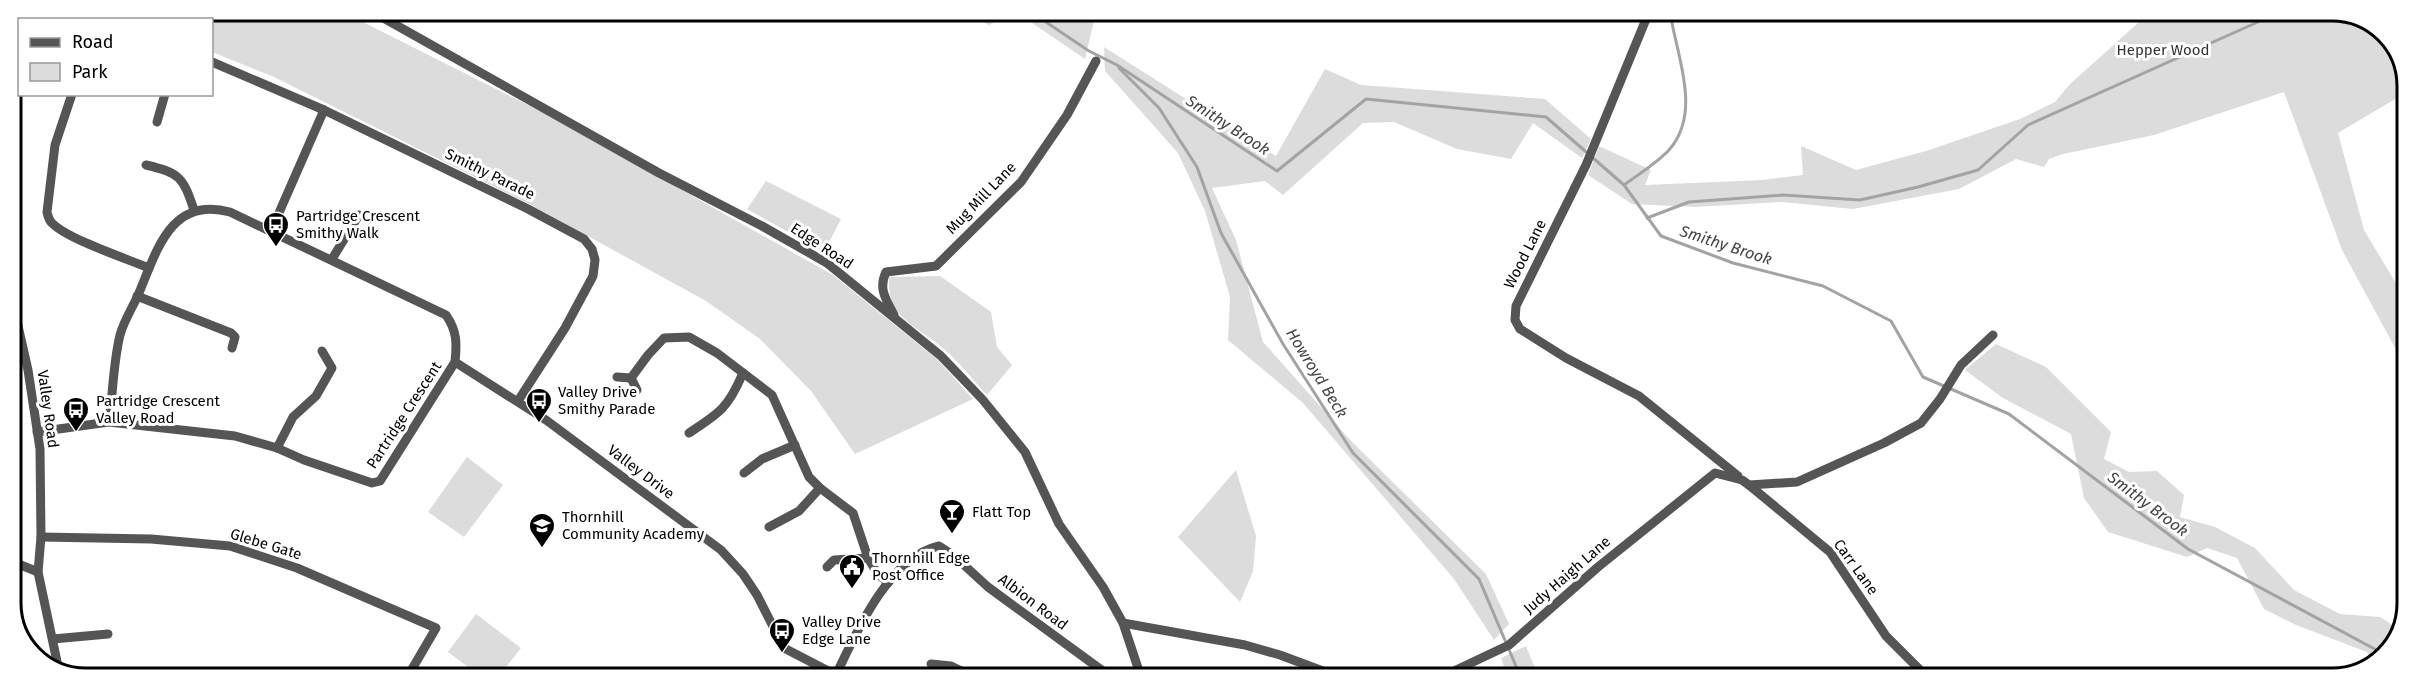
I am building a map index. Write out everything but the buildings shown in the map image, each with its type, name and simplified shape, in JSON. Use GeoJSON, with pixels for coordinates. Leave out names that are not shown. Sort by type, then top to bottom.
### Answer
{"type":"FeatureCollection","features":[{"type":"Feature","properties":{"kind":"street","name":"Edge Road"},"geometry":{"type":"LineString","coordinates":[[389,21],[827,263],[941,356],[982,400],[1025,452],[1059,524],[1103,587],[1123,623],[1138,668]]}},
{"type":"Feature","properties":{"kind":"street","name":"Wood Lane"},"geometry":{"type":"LineString","coordinates":[[1645,21],[1586,165],[1516,306],[1515,320],[1520,330],[1566,358],[1639,396],[1718,462],[1746,482]]}},
{"type":"Feature","properties":{"kind":"street","name":"Mug Mill Lane"},"geometry":{"type":"LineString","coordinates":[[897,320],[884,295],[881,283],[886,272],[936,266],[1021,182],[1067,115],[1096,61]]}},
{"type":"Feature","properties":{"kind":"street","name":"Smithy Parade"},"geometry":{"type":"LineString","coordinates":[[213,62],[324,110],[528,209],[584,239],[592,249],[595,260],[593,276],[565,328],[518,401]]}},
{"type":"Feature","properties":{"kind":"street"},"geometry":{"type":"LineString","coordinates":[[71,96],[55,145],[47,212],[49,219],[54,225],[67,232],[148,268]]}},
{"type":"Feature","properties":{"kind":"street"},"geometry":{"type":"LineString","coordinates":[[157,122],[164,96]]}},
{"type":"Feature","properties":{"kind":"street"},"geometry":{"type":"LineString","coordinates":[[271,231],[324,110]]}},
{"type":"Feature","properties":{"kind":"street"},"geometry":{"type":"LineString","coordinates":[[109,422],[120,333],[162,238],[170,228],[194,210],[186,184],[181,178],[168,170],[146,165]]}},
{"type":"Feature","properties":{"kind":"street","name":"Partridge Crescent"},"geometry":{"type":"LineString","coordinates":[[37,432],[109,422],[235,436],[277,448],[304,460],[372,483],[380,481],[455,362],[457,339],[454,326],[446,315],[271,231],[222,210],[205,208],[194,210]]}},
{"type":"Feature","properties":{"kind":"street"},"geometry":{"type":"LineString","coordinates":[[332,259],[359,215]]}},
{"type":"Feature","properties":{"kind":"street"},"geometry":{"type":"LineString","coordinates":[[137,296],[227,331],[235,337],[232,348]]}},
{"type":"Feature","properties":{"kind":"street"},"geometry":{"type":"LineString","coordinates":[[1718,462],[1715,473],[1746,482],[1797,482],[1884,443],[1921,423],[1961,365],[1993,335]]}},
{"type":"Feature","properties":{"kind":"street"},"geometry":{"type":"LineString","coordinates":[[631,378],[664,338],[688,337],[717,353],[772,395],[809,477],[853,513],[868,558],[877,573],[888,583],[872,607],[840,668]]}},
{"type":"Feature","properties":{"kind":"street","name":"Valley Road"},"geometry":{"type":"LineString","coordinates":[[21,341],[28,370],[40,449],[41,537],[38,572],[57,661]]}},
{"type":"Feature","properties":{"kind":"street"},"geometry":{"type":"LineString","coordinates":[[277,448],[293,417],[316,396],[332,368],[322,351]]}},
{"type":"Feature","properties":{"kind":"street","name":"Valley Drive"},"geometry":{"type":"LineString","coordinates":[[455,362],[518,401],[721,550],[743,574],[757,595],[784,648],[821,668]]}},
{"type":"Feature","properties":{"kind":"street"},"geometry":{"type":"LineString","coordinates":[[689,434],[719,414],[732,398],[743,373]]}},
{"type":"Feature","properties":{"kind":"street"},"geometry":{"type":"LineString","coordinates":[[617,377],[631,378]]}},
{"type":"Feature","properties":{"kind":"street"},"geometry":{"type":"LineString","coordinates":[[631,378],[637,390]]}},
{"type":"Feature","properties":{"kind":"street"},"geometry":{"type":"LineString","coordinates":[[744,473],[762,459],[795,445]]}},
{"type":"Feature","properties":{"kind":"street","name":"Judy Haigh Lane"},"geometry":{"type":"LineString","coordinates":[[1460,668],[1509,645],[1598,567],[1715,473]]}},
{"type":"Feature","properties":{"kind":"street","name":"Carr Lane"},"geometry":{"type":"LineString","coordinates":[[1746,482],[1830,552],[1886,636],[1918,668]]}},
{"type":"Feature","properties":{"kind":"street"},"geometry":{"type":"LineString","coordinates":[[769,527],[799,511],[820,488]]}},
{"type":"Feature","properties":{"kind":"street","name":"Glebe Gate"},"geometry":{"type":"LineString","coordinates":[[41,537],[151,539],[230,546],[297,568],[436,628],[413,668]]}},
{"type":"Feature","properties":{"kind":"street","name":"Albion Road"},"geometry":{"type":"LineString","coordinates":[[888,583],[915,556],[939,546],[953,555],[988,587],[1099,668]]}},
{"type":"Feature","properties":{"kind":"street"},"geometry":{"type":"LineString","coordinates":[[827,567],[834,560],[868,558]]}},
{"type":"Feature","properties":{"kind":"street"},"geometry":{"type":"LineString","coordinates":[[21,565],[38,572]]}},
{"type":"Feature","properties":{"kind":"street"},"geometry":{"type":"LineString","coordinates":[[1123,623],[1245,645],[1316,668]]}},
{"type":"Feature","properties":{"kind":"street"},"geometry":{"type":"LineString","coordinates":[[53,639],[108,634]]}},
{"type":"Feature","properties":{"kind":"street"},"geometry":{"type":"LineString","coordinates":[[932,664],[955,668]]}},
{"type":"Feature","properties":{"kind":"green space"},"geometry":{"type":"Polygon","coordinates":[[[213,21],[361,21],[554,118],[833,275],[938,360],[973,399],[855,454],[811,391],[760,339],[706,301],[533,206],[274,77],[213,52],[213,21]]]}},
{"type":"Feature","properties":{"kind":"green space"},"geometry":{"type":"Polygon","coordinates":[[[981,21],[997,21],[989,25],[981,21]]]}},
{"type":"Feature","properties":{"kind":"green space"},"geometry":{"type":"Polygon","coordinates":[[[1029,21],[1094,21],[1085,59],[1029,21]]]}},
{"type":"Feature","properties":{"kind":"green space","name":"Hepper Wood"},"geometry":{"type":"Polygon","coordinates":[[[2140,21],[2332,21],[2349,23],[2375,37],[2384,46],[2394,65],[2397,98],[2338,133],[2364,230],[2397,285],[2397,351],[2342,250],[2284,92],[2154,135],[2063,154],[2049,159],[2044,167],[2016,159],[1959,189],[1853,209],[1782,202],[1695,207],[1632,204],[1588,175],[1599,146],[1651,170],[1645,185],[1762,180],[1803,175],[1801,146],[1856,170],[1926,151],[2020,119],[2055,102],[2069,85],[2140,21]]]}},
{"type":"Feature","properties":{"kind":"green space"},"geometry":{"type":"Polygon","coordinates":[[[1104,47],[1276,156],[1325,69],[1361,85],[1545,99],[1591,139],[1582,158],[1533,123],[1511,159],[1457,149],[1394,122],[1363,123],[1283,195],[1265,181],[1212,188],[1236,240],[1263,342],[1352,442],[1486,574],[1509,624],[1494,640],[1454,579],[1303,403],[1228,340],[1230,297],[1205,211],[1178,153],[1105,71],[1104,47]]]}},
{"type":"Feature","properties":{"kind":"green space"},"geometry":{"type":"Polygon","coordinates":[[[766,181],[841,219],[824,252],[747,209],[766,181]]]}},
{"type":"Feature","properties":{"kind":"green space"},"geometry":{"type":"Polygon","coordinates":[[[940,276],[991,312],[997,347],[1012,365],[987,395],[951,355],[906,321],[893,303],[889,291],[889,277],[940,276]]]}},
{"type":"Feature","properties":{"kind":"green space"},"geometry":{"type":"Polygon","coordinates":[[[1996,344],[2046,367],[2111,432],[2104,459],[2129,472],[2157,471],[2184,495],[2180,517],[2215,527],[2255,548],[2294,590],[2340,614],[2380,617],[2393,625],[2386,639],[2369,657],[2367,652],[2296,625],[2264,609],[2237,558],[2207,548],[2187,557],[2108,532],[2084,498],[2071,434],[2003,398],[1965,370],[1996,344]]]}},
{"type":"Feature","properties":{"kind":"green space"},"geometry":{"type":"Polygon","coordinates":[[[467,457],[503,485],[464,537],[428,512],[467,457]]]}},
{"type":"Feature","properties":{"kind":"green space"},"geometry":{"type":"Polygon","coordinates":[[[1236,470],[1256,536],[1253,571],[1240,602],[1178,537],[1236,470]]]}},
{"type":"Feature","properties":{"kind":"green space"},"geometry":{"type":"Polygon","coordinates":[[[476,614],[521,648],[505,668],[469,668],[448,652],[476,614]]]}},
{"type":"Feature","properties":{"kind":"green space"},"geometry":{"type":"Polygon","coordinates":[[[1526,646],[1535,668],[1504,668],[1501,658],[1526,646]]]}},
{"type":"Feature","properties":{"kind":"waterway","name":"Smithy Brook"},"geometry":{"type":"LineString","coordinates":[[1044,21],[1089,51],[1117,65],[1277,171],[1366,99],[1546,117],[1624,185],[1661,236],[1733,263],[1823,286],[1891,321],[1923,377],[2009,414],[2188,549],[2377,650]]}},
{"type":"Feature","properties":{"kind":"waterway"},"geometry":{"type":"LineString","coordinates":[[1624,185],[1669,150],[1684,121],[1685,89],[1673,21]]}},
{"type":"Feature","properties":{"kind":"waterway"},"geometry":{"type":"LineString","coordinates":[[1647,218],[1689,202],[1783,195],[1860,200],[1978,170],[2028,125],[2260,21]]}},
{"type":"Feature","properties":{"kind":"waterway","name":"Howroyd Beck"},"geometry":{"type":"LineString","coordinates":[[1119,68],[1159,108],[1197,167],[1221,233],[1283,344],[1353,453],[1479,579],[1517,668]]}},
{"type":"Feature","properties":{"kind":"place","name":"Partridge Crescent Smithy Walk"},"geometry":{"type":"Point","coordinates":[276,248]}},
{"type":"Feature","properties":{"kind":"place","name":"Valley Drive Smithy Parade"},"geometry":{"type":"Point","coordinates":[539,424]}},
{"type":"Feature","properties":{"kind":"place","name":"Partridge Crescent Valley Road"},"geometry":{"type":"Point","coordinates":[76,433]}},
{"type":"Feature","properties":{"kind":"place","name":"Flatt Top"},"geometry":{"type":"Point","coordinates":[952,535]}},
{"type":"Feature","properties":{"kind":"place","name":"Thornhill Community Academy"},"geometry":{"type":"Point","coordinates":[542,549]}},
{"type":"Feature","properties":{"kind":"place","name":"Thornhill Edge Post Office"},"geometry":{"type":"Point","coordinates":[852,590]}},
{"type":"Feature","properties":{"kind":"place","name":"Valley Drive Edge Lane"},"geometry":{"type":"Point","coordinates":[782,654]}}]}
